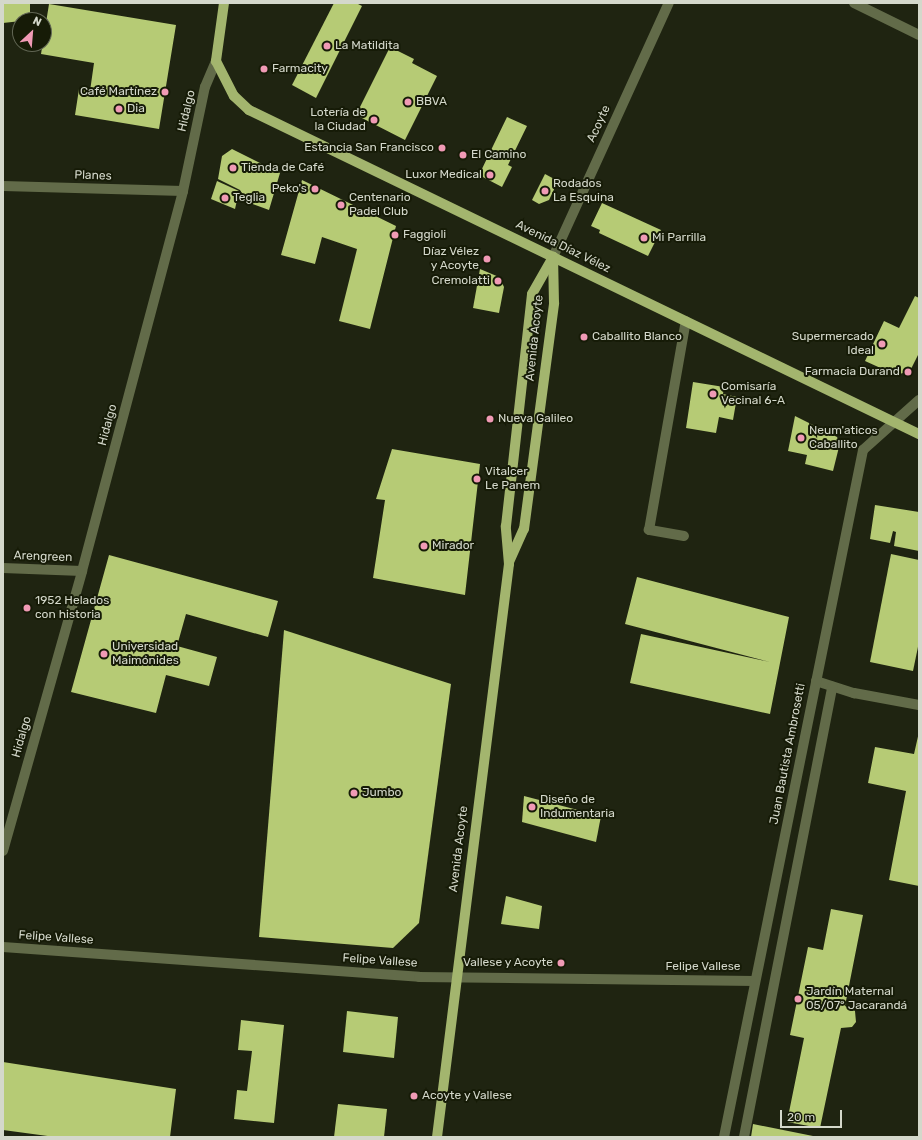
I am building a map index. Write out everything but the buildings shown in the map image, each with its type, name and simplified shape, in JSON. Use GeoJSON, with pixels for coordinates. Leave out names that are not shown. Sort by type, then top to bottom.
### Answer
{"type":"FeatureCollection","features":[{"type":"Feature","properties":{"kind":"main road","name":"Hidalgo"},"geometry":{"type":"LineString","coordinates":[[216,61],[224,3]]}},
{"type":"Feature","properties":{"kind":"main road","name":"Avenida Díaz Vélez"},"geometry":{"type":"LineString","coordinates":[[216,61],[234,96],[249,110],[919,434]]}},
{"type":"Feature","properties":{"kind":"main road","name":"Avenida Acoyte"},"geometry":{"type":"LineString","coordinates":[[509,564],[524,530],[554,303],[553,257]]}},
{"type":"Feature","properties":{"kind":"main road","name":"Avenida Acoyte"},"geometry":{"type":"LineString","coordinates":[[437,1137],[509,564],[506,526],[532,294],[553,257]]}},
{"type":"Feature","properties":{"kind":"street","name":"Acoyte"},"geometry":{"type":"LineString","coordinates":[[553,257],[669,3]]}},
{"type":"Feature","properties":{"kind":"street"},"geometry":{"type":"LineString","coordinates":[[854,3],[919,34]]}},
{"type":"Feature","properties":{"kind":"street","name":"Hidalgo"},"geometry":{"type":"LineString","coordinates":[[3,851],[82,571],[183,191],[205,87],[216,61]]}},
{"type":"Feature","properties":{"kind":"street","name":"Planes"},"geometry":{"type":"LineString","coordinates":[[3,186],[183,191]]}},
{"type":"Feature","properties":{"kind":"street"},"geometry":{"type":"LineString","coordinates":[[684,536],[649,530],[686,321]]}},
{"type":"Feature","properties":{"kind":"street","name":"Juan Bautista Ambrosetti"},"geometry":{"type":"LineString","coordinates":[[724,1137],[863,450],[919,400]]}},
{"type":"Feature","properties":{"kind":"street","name":"Arengreen"},"geometry":{"type":"LineString","coordinates":[[3,568],[82,571]]}},
{"type":"Feature","properties":{"kind":"street"},"geometry":{"type":"LineString","coordinates":[[816,681],[832,688],[919,705]]}},
{"type":"Feature","properties":{"kind":"street"},"geometry":{"type":"LineString","coordinates":[[744,1137],[832,688]]}},
{"type":"Feature","properties":{"kind":"street","name":"Felipe Vallese"},"geometry":{"type":"LineString","coordinates":[[3,947],[456,977],[755,981]]}},
{"type":"Feature","properties":{"kind":"place","name":"La Matildita"},"geometry":{"type":"Point","coordinates":[327,46]}},
{"type":"Feature","properties":{"kind":"place","name":"Farmacity"},"geometry":{"type":"Point","coordinates":[264,69]}},
{"type":"Feature","properties":{"kind":"place","name":"Café Martínez"},"geometry":{"type":"Point","coordinates":[165,92]}},
{"type":"Feature","properties":{"kind":"place","name":"BBVA"},"geometry":{"type":"Point","coordinates":[408,102]}},
{"type":"Feature","properties":{"kind":"place","name":"Dia"},"geometry":{"type":"Point","coordinates":[119,109]}},
{"type":"Feature","properties":{"kind":"place","name":"Lotería de la Ciudad"},"geometry":{"type":"Point","coordinates":[374,120]}},
{"type":"Feature","properties":{"kind":"place","name":"Estancia San Francisco"},"geometry":{"type":"Point","coordinates":[442,148]}},
{"type":"Feature","properties":{"kind":"place","name":"El Camino"},"geometry":{"type":"Point","coordinates":[463,155]}},
{"type":"Feature","properties":{"kind":"place","name":"Tienda de Café"},"geometry":{"type":"Point","coordinates":[233,168]}},
{"type":"Feature","properties":{"kind":"place","name":"Luxor Medical"},"geometry":{"type":"Point","coordinates":[490,175]}},
{"type":"Feature","properties":{"kind":"place","name":"Peko's"},"geometry":{"type":"Point","coordinates":[315,189]}},
{"type":"Feature","properties":{"kind":"place","name":"Rodados La Esquina"},"geometry":{"type":"Point","coordinates":[545,191]}},
{"type":"Feature","properties":{"kind":"place","name":"Teglia"},"geometry":{"type":"Point","coordinates":[225,198]}},
{"type":"Feature","properties":{"kind":"place","name":"Centenario Padel Club"},"geometry":{"type":"Point","coordinates":[341,205]}},
{"type":"Feature","properties":{"kind":"place","name":"Faggioli"},"geometry":{"type":"Point","coordinates":[395,235]}},
{"type":"Feature","properties":{"kind":"place","name":"Mi Parrilla"},"geometry":{"type":"Point","coordinates":[644,238]}},
{"type":"Feature","properties":{"kind":"place","name":"Díaz Vélez y Acoyte"},"geometry":{"type":"Point","coordinates":[487,259]}},
{"type":"Feature","properties":{"kind":"place","name":"Cremolatti"},"geometry":{"type":"Point","coordinates":[498,281]}},
{"type":"Feature","properties":{"kind":"place","name":"Caballito Blanco"},"geometry":{"type":"Point","coordinates":[584,337]}},
{"type":"Feature","properties":{"kind":"place","name":"Supermercado Ideal"},"geometry":{"type":"Point","coordinates":[882,344]}},
{"type":"Feature","properties":{"kind":"place","name":"Farmacia Durand"},"geometry":{"type":"Point","coordinates":[908,372]}},
{"type":"Feature","properties":{"kind":"place","name":"Comisaría Vecinal 6-A"},"geometry":{"type":"Point","coordinates":[713,394]}},
{"type":"Feature","properties":{"kind":"place","name":"Nueva Galileo"},"geometry":{"type":"Point","coordinates":[490,419]}},
{"type":"Feature","properties":{"kind":"place","name":"Neum'aticos Caballito"},"geometry":{"type":"Point","coordinates":[801,438]}},
{"type":"Feature","properties":{"kind":"place","name":"Vitalcer Le Panem"},"geometry":{"type":"Point","coordinates":[477,479]}},
{"type":"Feature","properties":{"kind":"place","name":"Mirador"},"geometry":{"type":"Point","coordinates":[424,546]}},
{"type":"Feature","properties":{"kind":"place","name":"1952 Helados con historia"},"geometry":{"type":"Point","coordinates":[27,608]}},
{"type":"Feature","properties":{"kind":"place","name":"Universidad Maimónides"},"geometry":{"type":"Point","coordinates":[104,654]}},
{"type":"Feature","properties":{"kind":"place","name":"Jumbo"},"geometry":{"type":"Point","coordinates":[354,793]}},
{"type":"Feature","properties":{"kind":"place","name":"Diseño de Indumentaria"},"geometry":{"type":"Point","coordinates":[532,807]}},
{"type":"Feature","properties":{"kind":"place","name":"Vallese y Acoyte"},"geometry":{"type":"Point","coordinates":[561,963]}},
{"type":"Feature","properties":{"kind":"place","name":"Jardín Maternal 05/07° Jacarandá"},"geometry":{"type":"Point","coordinates":[798,999]}},
{"type":"Feature","properties":{"kind":"place","name":"Acoyte y Vallese"},"geometry":{"type":"Point","coordinates":[414,1096]}}]}
